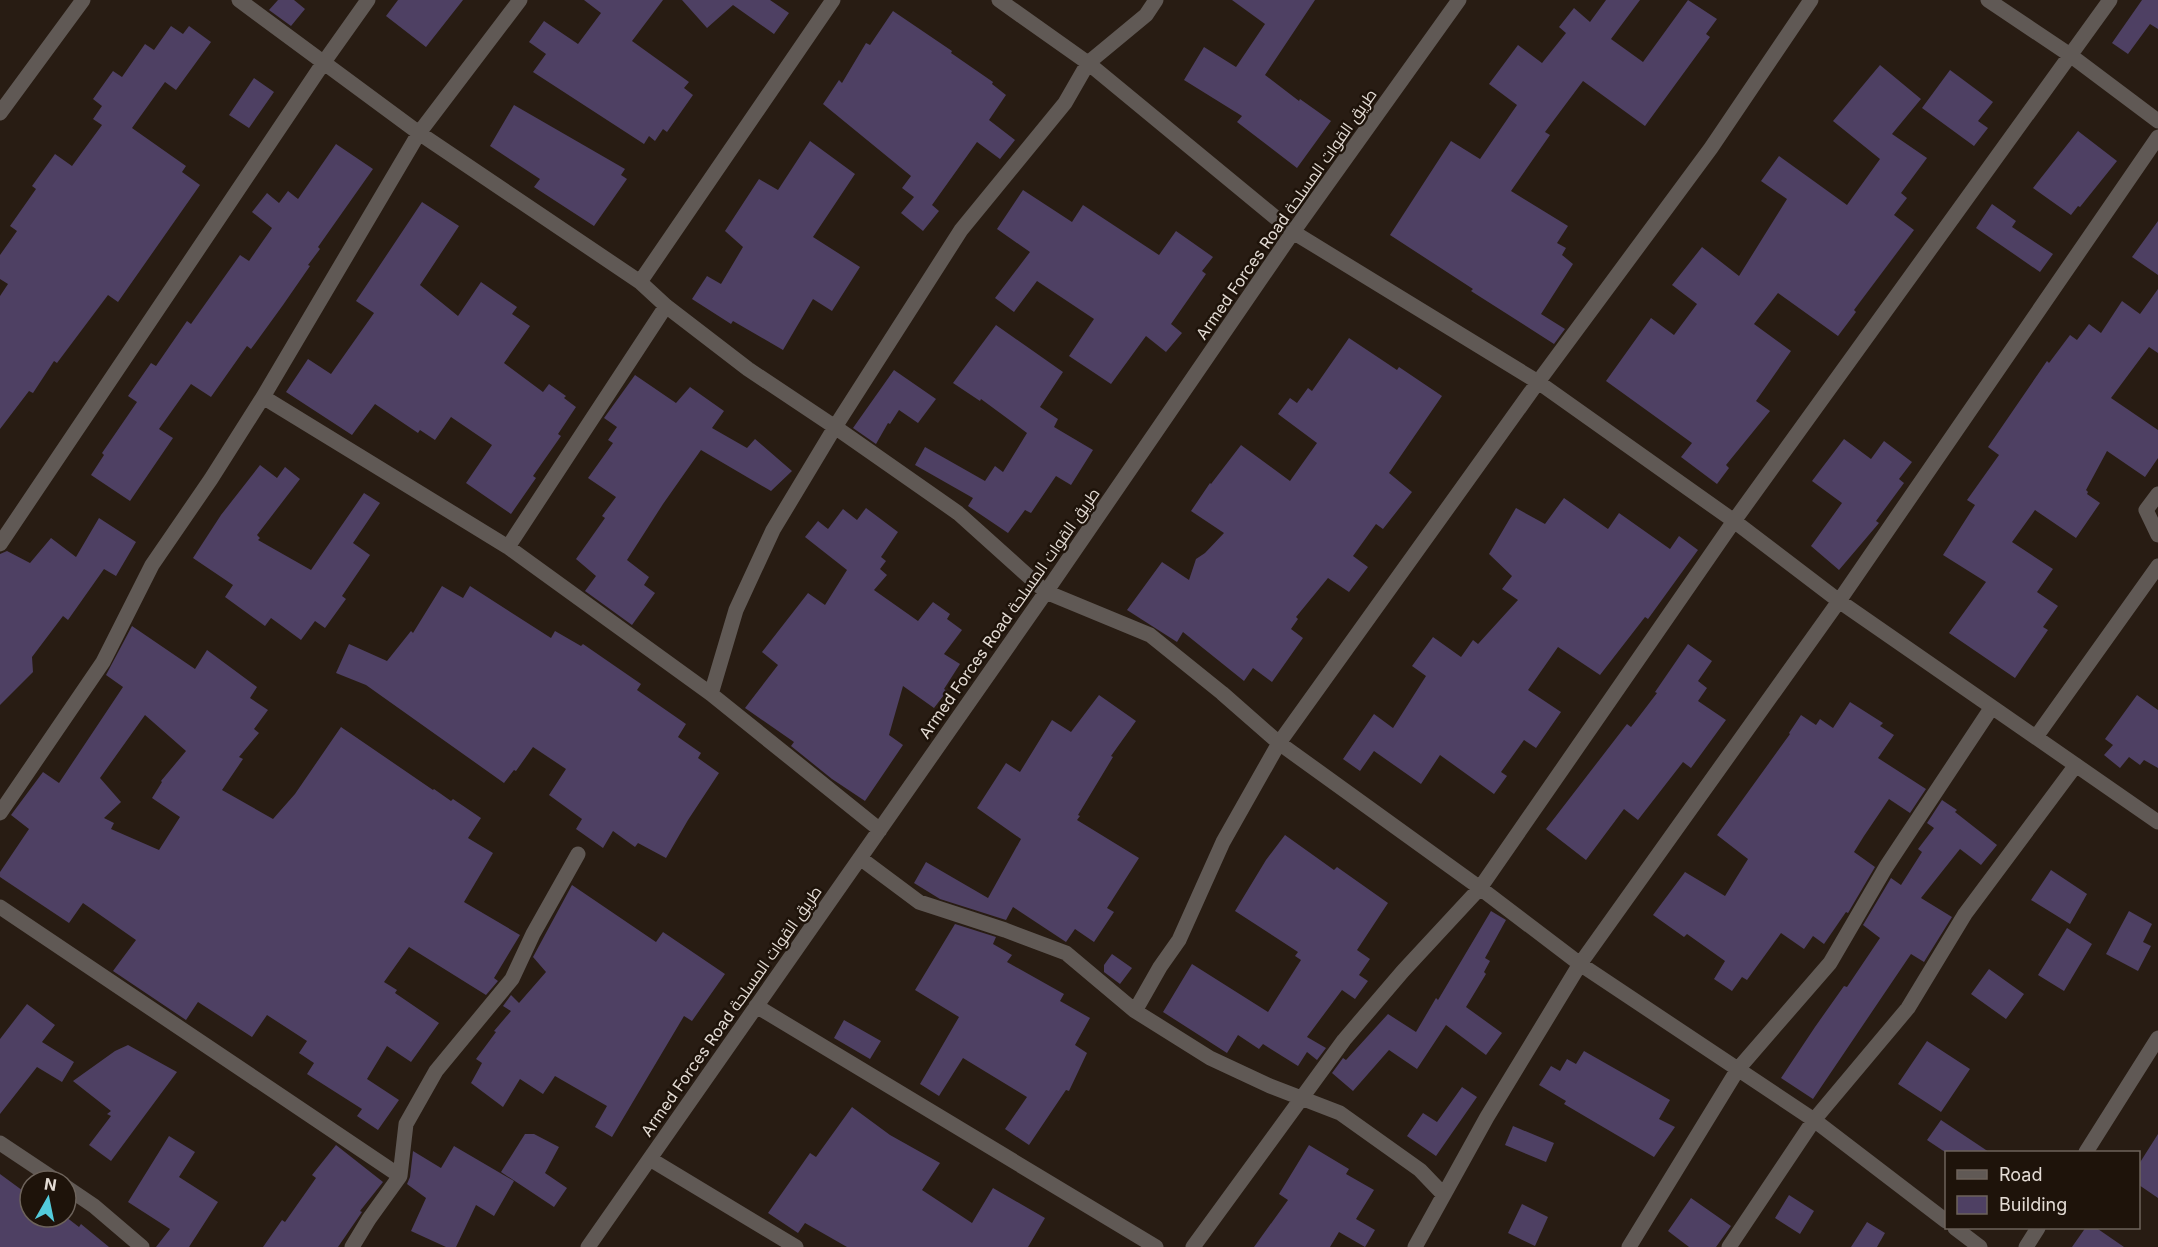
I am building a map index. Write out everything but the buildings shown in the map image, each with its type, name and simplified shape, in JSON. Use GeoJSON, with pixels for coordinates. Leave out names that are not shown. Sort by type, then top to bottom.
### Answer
{"type":"FeatureCollection","features":[{"type":"Feature","properties":{"kind":"street"},"geometry":{"type":"LineString","coordinates":[[0,113],[83,0]]}},
{"type":"Feature","properties":{"kind":"street"},"geometry":{"type":"LineString","coordinates":[[239,0],[419,133],[640,282],[666,306],[748,369],[836,427],[958,513],[1046,592],[1150,635],[1279,743],[1480,888],[1580,964],[1814,1119],[1945,1219]]}},
{"type":"Feature","properties":{"kind":"street"},"geometry":{"type":"LineString","coordinates":[[0,544],[368,0]]}},
{"type":"Feature","properties":{"kind":"street"},"geometry":{"type":"LineString","coordinates":[[0,813],[103,662],[152,565],[211,480],[264,397],[419,133],[520,0]]}},
{"type":"Feature","properties":{"kind":"street"},"geometry":{"type":"LineString","coordinates":[[640,282],[833,0]]}},
{"type":"Feature","properties":{"kind":"street"},"geometry":{"type":"LineString","coordinates":[[999,0],[1088,63],[1293,232],[1538,382],[1734,521],[1839,601],[2158,822]]}},
{"type":"Feature","properties":{"kind":"street"},"geometry":{"type":"LineString","coordinates":[[711,694],[740,600],[773,530],[961,230],[1065,103],[1088,63],[1146,15],[1156,0]]}},
{"type":"Feature","properties":{"kind":"street","name":"Armed Forces Road طريق القوات المسلحة"},"geometry":{"type":"LineString","coordinates":[[588,1247],[1046,592],[1293,232],[1460,0]]}},
{"type":"Feature","properties":{"kind":"street"},"geometry":{"type":"LineString","coordinates":[[1135,1011],[1182,934],[1223,842],[1279,743],[1538,382],[1711,148],[1811,0]]}},
{"type":"Feature","properties":{"kind":"street"},"geometry":{"type":"LineString","coordinates":[[1988,0],[2070,55],[2158,122]]}},
{"type":"Feature","properties":{"kind":"street"},"geometry":{"type":"LineString","coordinates":[[1193,1247],[1344,1040],[1403,971],[1480,888],[1734,521],[2110,0]]}},
{"type":"Feature","properties":{"kind":"street"},"geometry":{"type":"LineString","coordinates":[[1414,1247],[1443,1194],[1580,964],[1839,601],[2158,137]]}},
{"type":"Feature","properties":{"kind":"street"},"geometry":{"type":"LineString","coordinates":[[508,547],[666,306]]}},
{"type":"Feature","properties":{"kind":"street"},"geometry":{"type":"LineString","coordinates":[[264,397],[508,547],[711,694],[880,830]]}},
{"type":"Feature","properties":{"kind":"street"},"geometry":{"type":"LineString","coordinates":[[2158,494],[2146,510],[2158,535]]}},
{"type":"Feature","properties":{"kind":"street"},"geometry":{"type":"LineString","coordinates":[[2036,737],[2158,566]]}},
{"type":"Feature","properties":{"kind":"street"},"geometry":{"type":"LineString","coordinates":[[1629,1247],[1738,1069],[1830,963],[1887,867],[1992,707]]}},
{"type":"Feature","properties":{"kind":"street"},"geometry":{"type":"LineString","coordinates":[[1729,1247],[1814,1119],[1908,1008],[1965,914],[2076,765]]}},
{"type":"Feature","properties":{"kind":"street"},"geometry":{"type":"LineString","coordinates":[[352,1247],[400,1176],[406,1124],[436,1071],[512,979],[533,934],[578,854]]}},
{"type":"Feature","properties":{"kind":"street"},"geometry":{"type":"LineString","coordinates":[[860,858],[919,902],[1066,953],[1135,1011],[1210,1058],[1302,1099],[1340,1113],[1419,1170],[1443,1194]]}},
{"type":"Feature","properties":{"kind":"street"},"geometry":{"type":"LineString","coordinates":[[0,907],[400,1176]]}},
{"type":"Feature","properties":{"kind":"street"},"geometry":{"type":"LineString","coordinates":[[756,1006],[1156,1247]]}},
{"type":"Feature","properties":{"kind":"street"},"geometry":{"type":"LineString","coordinates":[[2087,1151],[2158,1038]]}},
{"type":"Feature","properties":{"kind":"street"},"geometry":{"type":"LineString","coordinates":[[0,1143],[39,1169]]}},
{"type":"Feature","properties":{"kind":"street"},"geometry":{"type":"LineString","coordinates":[[650,1159],[796,1247]]}},
{"type":"Feature","properties":{"kind":"street"},"geometry":{"type":"LineString","coordinates":[[78,1195],[142,1247]]}},
{"type":"Feature","properties":{"kind":"street"},"geometry":{"type":"LineString","coordinates":[[1958,1229],[1980,1247]]}},
{"type":"Feature","properties":{"kind":"street"},"geometry":{"type":"LineString","coordinates":[[2026,1247],[2037,1229]]}}]}
